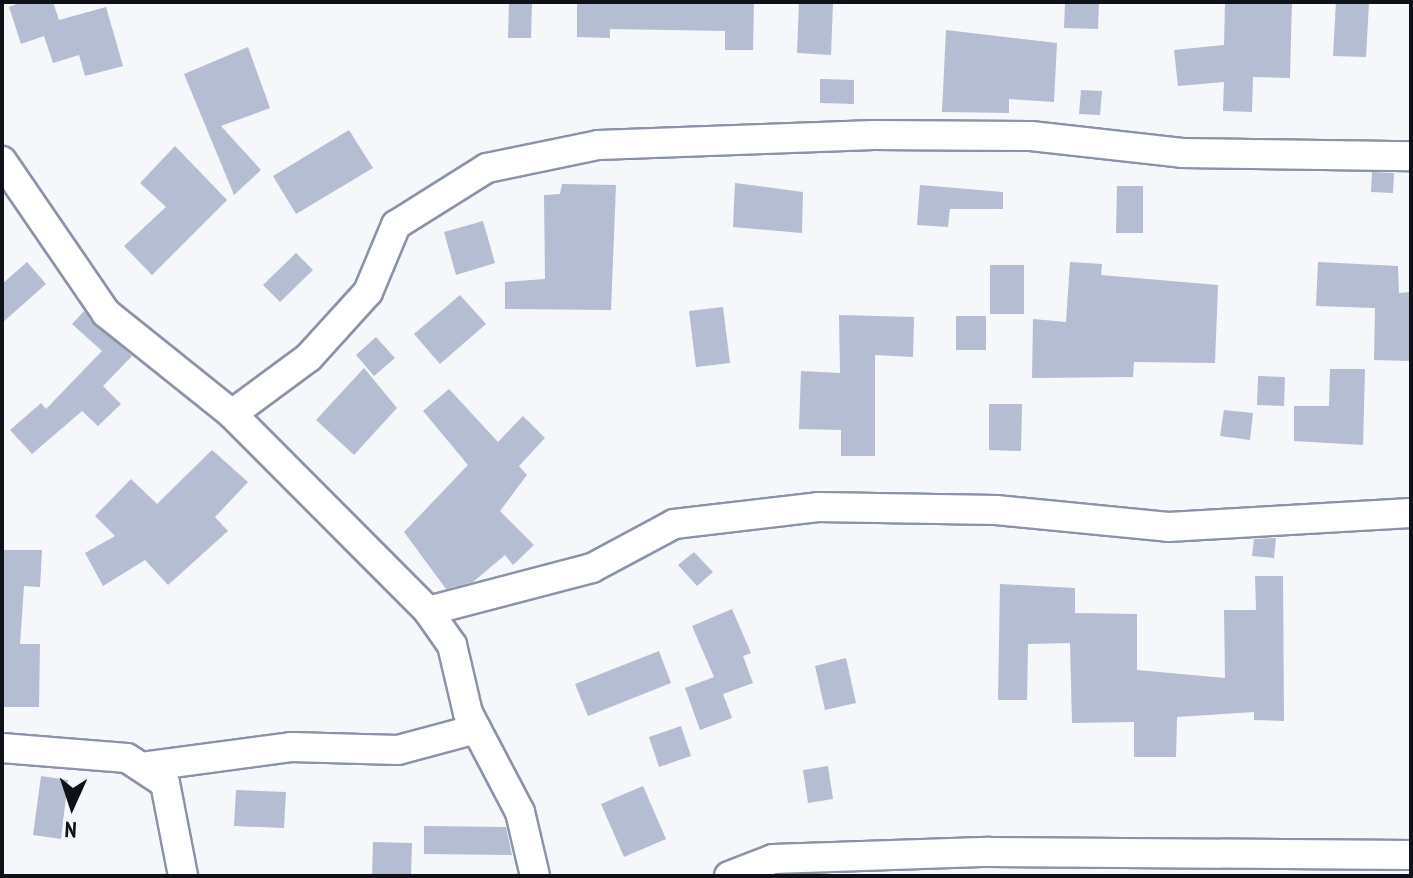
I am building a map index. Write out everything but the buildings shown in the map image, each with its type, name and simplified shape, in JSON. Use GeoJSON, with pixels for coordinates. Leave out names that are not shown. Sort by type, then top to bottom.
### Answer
{"type":"FeatureCollection","features":[{"type":"Feature","properties":{"kind":"street"},"geometry":{"type":"LineString","coordinates":[[232,414],[309,357],[368,292],[396,225],[487,168],[598,145],[874,135],[1031,136],[1182,153],[1411,156]]}},
{"type":"Feature","properties":{"kind":"street"},"geometry":{"type":"LineString","coordinates":[[2,161],[106,313],[232,414],[428,611],[463,672],[476,729],[520,812],[535,876]]}},
{"type":"Feature","properties":{"kind":"street"},"geometry":{"type":"LineString","coordinates":[[428,611],[592,568],[674,524],[818,507],[996,510],[1183,528],[1411,513]]}},
{"type":"Feature","properties":{"kind":"street"},"geometry":{"type":"LineString","coordinates":[[142,767],[291,747],[398,750],[476,729]]}},
{"type":"Feature","properties":{"kind":"street"},"geometry":{"type":"LineString","coordinates":[[2,748],[80,749],[142,767],[165,783],[183,876]]}},
{"type":"Feature","properties":{"kind":"street"},"geometry":{"type":"LineString","coordinates":[[729,876],[773,859],[989,852],[1411,855]]}}]}
